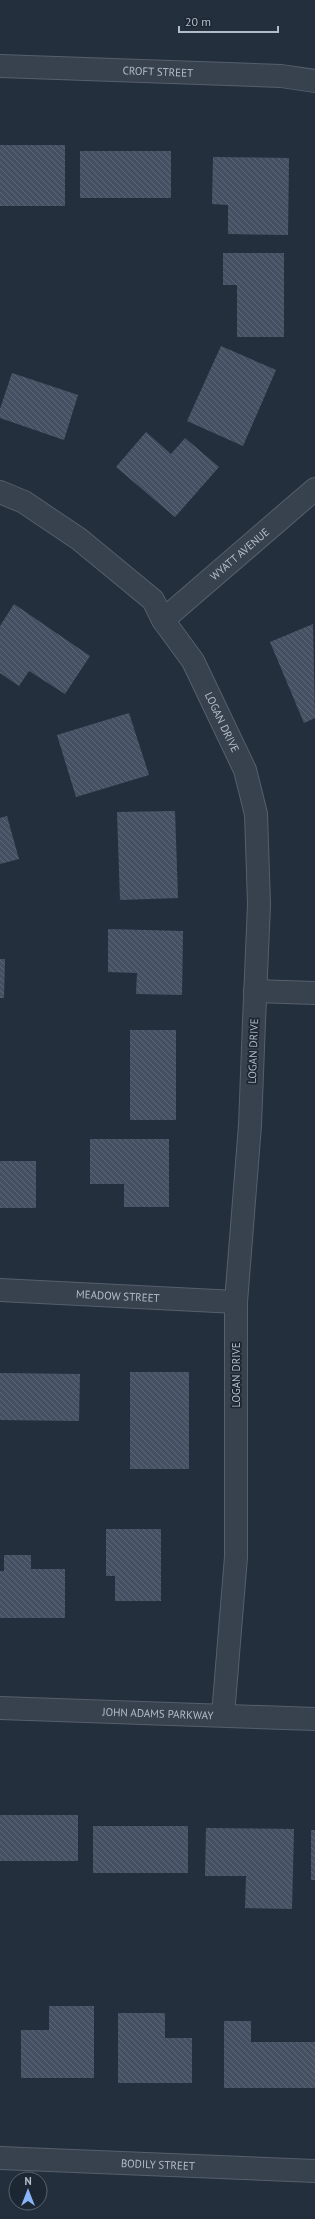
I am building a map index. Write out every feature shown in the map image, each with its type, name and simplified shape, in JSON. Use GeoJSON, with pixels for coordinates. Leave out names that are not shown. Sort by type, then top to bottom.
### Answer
{"type":"FeatureCollection","features":[{"type":"Feature","properties":{"kind":"street","name":"CROFT STREET"},"geometry":{"type":"LineString","coordinates":[[0,66],[281,76],[315,81]]}},
{"type":"Feature","properties":{"kind":"street","name":"WYATT AVENUE"},"geometry":{"type":"LineString","coordinates":[[164,620],[315,489]]}},
{"type":"Feature","properties":{"kind":"street","name":"LOGAN DRIVE"},"geometry":{"type":"LineString","coordinates":[[0,492],[24,502],[79,539],[153,600],[164,620],[193,662],[245,770],[256,814],[259,904],[250,1124],[236,1302],[236,1557],[223,1715]]}},
{"type":"Feature","properties":{"kind":"street"},"geometry":{"type":"LineString","coordinates":[[255,991],[315,993]]}},
{"type":"Feature","properties":{"kind":"street","name":"MEADOW STREET"},"geometry":{"type":"LineString","coordinates":[[0,1290],[236,1302]]}},
{"type":"Feature","properties":{"kind":"street","name":"JOHN ADAMS PARKWAY"},"geometry":{"type":"LineString","coordinates":[[0,1708],[315,1719]]}},
{"type":"Feature","properties":{"kind":"street","name":"BODILY STREET"},"geometry":{"type":"LineString","coordinates":[[0,2158],[315,2170]]}},
{"type":"Feature","properties":{"kind":"building"},"geometry":{"type":"Polygon","coordinates":[[[0,145],[65,145],[65,206],[0,206],[0,145]]]}},
{"type":"Feature","properties":{"kind":"building"},"geometry":{"type":"Polygon","coordinates":[[[80,151],[171,151],[171,198],[80,198],[80,151]]]}},
{"type":"Feature","properties":{"kind":"building"},"geometry":{"type":"Polygon","coordinates":[[[213,157],[289,158],[288,235],[228,234],[228,205],[212,204],[213,157]]]}},
{"type":"Feature","properties":{"kind":"building"},"geometry":{"type":"Polygon","coordinates":[[[223,253],[284,253],[284,337],[237,337],[237,285],[223,285],[223,253]]]}},
{"type":"Feature","properties":{"kind":"building"},"geometry":{"type":"Polygon","coordinates":[[[221,346],[276,370],[243,446],[187,421],[221,346]]]}},
{"type":"Feature","properties":{"kind":"building"},"geometry":{"type":"Polygon","coordinates":[[[12,373],[78,395],[64,440],[0,418],[0,409],[12,373]]]}},
{"type":"Feature","properties":{"kind":"building"},"geometry":{"type":"Polygon","coordinates":[[[146,432],[171,454],[185,438],[219,467],[175,517],[116,467],[146,432]]]}},
{"type":"Feature","properties":{"kind":"building"},"geometry":{"type":"Polygon","coordinates":[[[14,604],[90,656],[65,694],[29,671],[19,686],[0,673],[0,626],[14,604]]]}},
{"type":"Feature","properties":{"kind":"building"},"geometry":{"type":"Polygon","coordinates":[[[313,624],[315,718],[304,723],[270,642],[313,624]]]}},
{"type":"Feature","properties":{"kind":"building"},"geometry":{"type":"Polygon","coordinates":[[[129,713],[149,775],[76,797],[57,735],[129,713]]]}},
{"type":"Feature","properties":{"kind":"building"},"geometry":{"type":"Polygon","coordinates":[[[175,811],[178,898],[120,900],[117,812],[175,811]]]}},
{"type":"Feature","properties":{"kind":"building"},"geometry":{"type":"Polygon","coordinates":[[[7,816],[19,859],[0,864],[0,818],[7,816]]]}},
{"type":"Feature","properties":{"kind":"building"},"geometry":{"type":"Polygon","coordinates":[[[108,929],[183,931],[182,995],[136,994],[137,973],[108,972],[108,929]]]}},
{"type":"Feature","properties":{"kind":"building"},"geometry":{"type":"Polygon","coordinates":[[[0,959],[5,959],[4,998],[0,998],[0,959]]]}},
{"type":"Feature","properties":{"kind":"building"},"geometry":{"type":"Polygon","coordinates":[[[130,1030],[176,1030],[176,1120],[130,1120],[130,1030]]]}},
{"type":"Feature","properties":{"kind":"building"},"geometry":{"type":"Polygon","coordinates":[[[90,1139],[169,1139],[169,1207],[124,1207],[124,1184],[90,1184],[90,1139]]]}},
{"type":"Feature","properties":{"kind":"building"},"geometry":{"type":"Polygon","coordinates":[[[0,1161],[36,1161],[36,1208],[0,1208],[0,1161]]]}},
{"type":"Feature","properties":{"kind":"building"},"geometry":{"type":"Polygon","coordinates":[[[130,1372],[189,1372],[189,1469],[130,1469],[130,1372]]]}},
{"type":"Feature","properties":{"kind":"building"},"geometry":{"type":"Polygon","coordinates":[[[0,1373],[80,1374],[79,1421],[0,1420],[0,1373]]]}},
{"type":"Feature","properties":{"kind":"building"},"geometry":{"type":"Polygon","coordinates":[[[106,1529],[161,1529],[161,1601],[115,1601],[115,1576],[106,1576],[106,1529]]]}},
{"type":"Feature","properties":{"kind":"building"},"geometry":{"type":"Polygon","coordinates":[[[4,1555],[31,1555],[31,1569],[65,1569],[65,1618],[0,1618],[0,1571],[4,1571],[4,1555]]]}},
{"type":"Feature","properties":{"kind":"building"},"geometry":{"type":"Polygon","coordinates":[[[0,1815],[78,1815],[78,1861],[0,1861],[0,1815]]]}},
{"type":"Feature","properties":{"kind":"building"},"geometry":{"type":"Polygon","coordinates":[[[93,1826],[188,1826],[188,1873],[93,1873],[93,1826]]]}},
{"type":"Feature","properties":{"kind":"building"},"geometry":{"type":"Polygon","coordinates":[[[206,1828],[294,1829],[292,1909],[245,1908],[246,1876],[205,1876],[206,1828]]]}},
{"type":"Feature","properties":{"kind":"building"},"geometry":{"type":"Polygon","coordinates":[[[311,1830],[315,1830],[315,1880],[311,1880],[311,1830]]]}},
{"type":"Feature","properties":{"kind":"building"},"geometry":{"type":"Polygon","coordinates":[[[49,2006],[94,2006],[94,2078],[21,2078],[21,2030],[49,2030],[49,2006]]]}},
{"type":"Feature","properties":{"kind":"building"},"geometry":{"type":"Polygon","coordinates":[[[118,2013],[165,2013],[165,2038],[192,2038],[192,2083],[118,2083],[118,2013]]]}},
{"type":"Feature","properties":{"kind":"building"},"geometry":{"type":"Polygon","coordinates":[[[224,2021],[251,2021],[251,2042],[315,2042],[315,2088],[224,2088],[224,2021]]]}}]}
